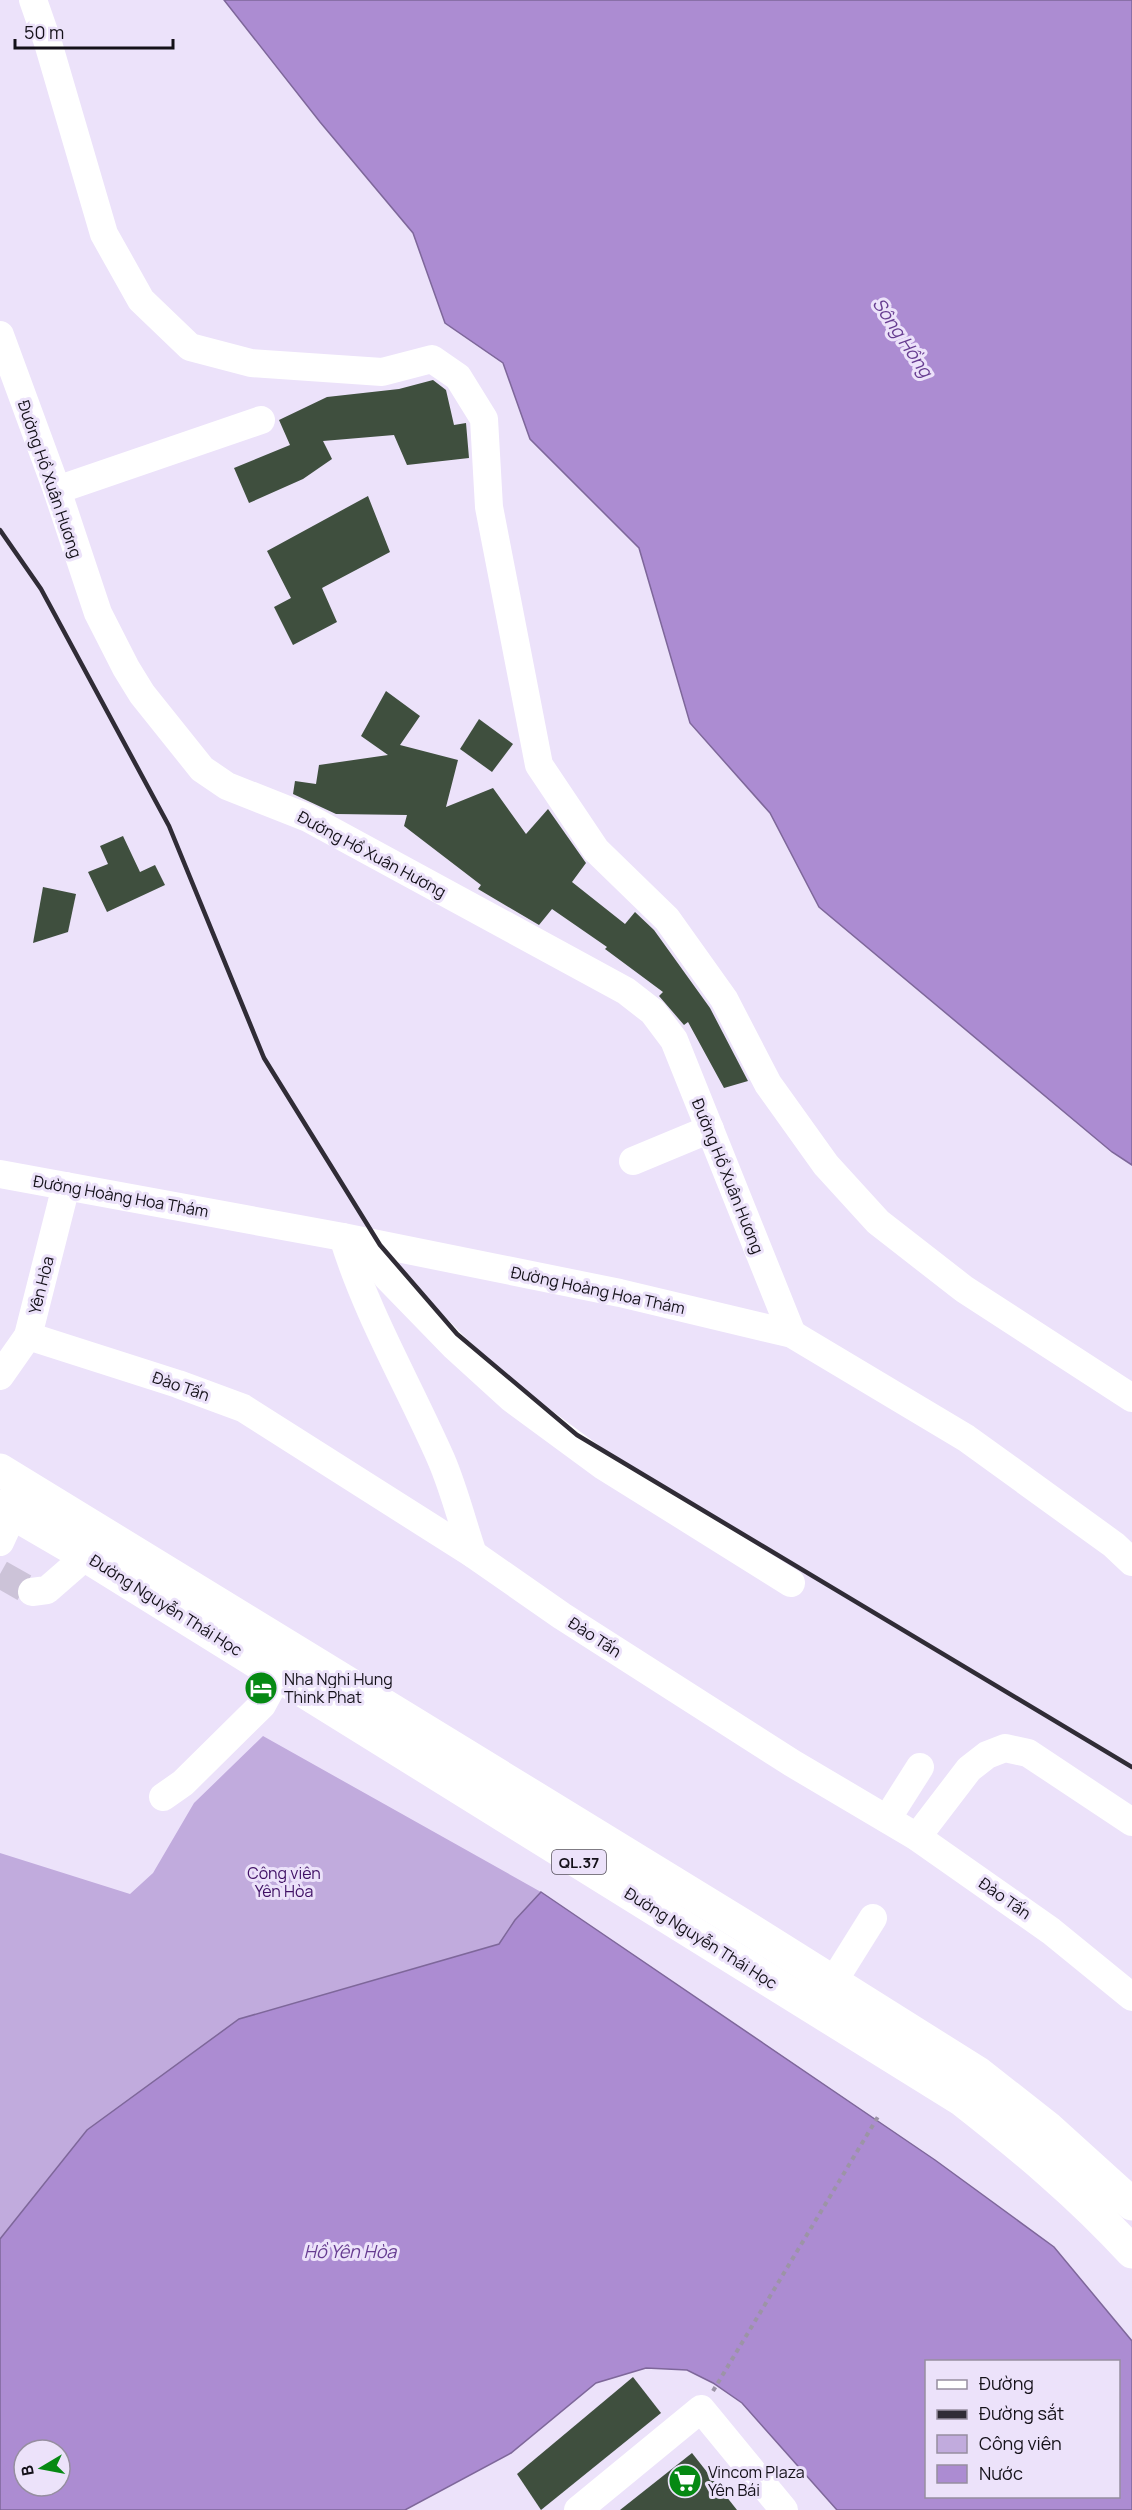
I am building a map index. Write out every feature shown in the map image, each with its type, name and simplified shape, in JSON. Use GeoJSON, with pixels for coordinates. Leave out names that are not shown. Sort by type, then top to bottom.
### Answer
{"type":"FeatureCollection","features":[{"type":"Feature","properties":{"kind":"main road","name":"Đường Nguyễn Thái Học"},"geometry":{"type":"LineString","coordinates":[[0,1470],[285,1661],[962,2100],[1028,2151],[1111,2228],[1132,2252]]}},
{"type":"Feature","properties":{"kind":"main road","name":"Đường Nguyễn Thái Học"},"geometry":{"type":"LineString","coordinates":[[4,1520],[86,1556],[285,1661],[832,1982],[978,2073],[1048,2128],[1132,2204]]}},
{"type":"Feature","properties":{"kind":"street"},"geometry":{"type":"LineString","coordinates":[[33,0],[48,43],[104,234],[141,300],[189,347],[251,363],[382,372],[432,359],[458,377],[484,419],[489,507],[539,765],[596,850],[667,919],[724,999],[768,1084],[826,1165],[878,1222],[964,1288],[1132,1398]]}},
{"type":"Feature","properties":{"kind":"street","name":"Đường Hồ Xuân Hương"},"geometry":{"type":"LineString","coordinates":[[0,335],[57,490],[83,575],[110,640],[142,694],[202,769],[227,786],[308,818],[640,1000],[664,1024],[674,1040],[792,1334]]}},
{"type":"Feature","properties":{"kind":"street"},"geometry":{"type":"LineString","coordinates":[[57,490],[261,420]]}},
{"type":"Feature","properties":{"kind":"street"},"geometry":{"type":"LineString","coordinates":[[633,1161],[710,1129]]}},
{"type":"Feature","properties":{"kind":"street","name":"Đường Hoàng Hoa Thám"},"geometry":{"type":"LineString","coordinates":[[0,1174],[355,1239],[620,1293],[792,1334],[966,1438],[1114,1545],[1132,1562]]}},
{"type":"Feature","properties":{"kind":"street","name":"Yên Hòa"},"geometry":{"type":"LineString","coordinates":[[0,1377],[28,1336],[66,1186]]}},
{"type":"Feature","properties":{"kind":"street"},"geometry":{"type":"LineString","coordinates":[[355,1239],[354,1273],[372,1316],[441,1460],[473,1554]]}},
{"type":"Feature","properties":{"kind":"street"},"geometry":{"type":"LineString","coordinates":[[355,1239],[387,1277],[455,1347],[512,1398],[602,1465],[791,1583]]}},
{"type":"Feature","properties":{"kind":"street","name":"Đào Tấn"},"geometry":{"type":"LineString","coordinates":[[28,1336],[178,1384],[243,1408],[473,1554],[562,1616],[792,1763],[917,1838],[1051,1930],[1132,1997]]}},
{"type":"Feature","properties":{"kind":"street"},"geometry":{"type":"LineString","coordinates":[[33,1592],[47,1590],[86,1556]]}},
{"type":"Feature","properties":{"kind":"street"},"geometry":{"type":"LineString","coordinates":[[163,1797],[183,1783],[262,1705],[285,1661]]}},
{"type":"Feature","properties":{"kind":"street"},"geometry":{"type":"LineString","coordinates":[[917,1838],[975,1763],[1005,1748],[1028,1753],[1132,1822]]}},
{"type":"Feature","properties":{"kind":"street"},"geometry":{"type":"LineString","coordinates":[[887,1819],[920,1767]]}},
{"type":"Feature","properties":{"kind":"street"},"geometry":{"type":"LineString","coordinates":[[832,1982],[873,1918]]}},
{"type":"Feature","properties":{"kind":"street"},"geometry":{"type":"LineString","coordinates":[[578,2510],[701,2409],[784,2510]]}},
{"type":"Feature","properties":{"kind":"path"},"geometry":{"type":"LineString","coordinates":[[701,2409],[879,2115]]}},
{"type":"Feature","properties":{"kind":"green space","name":"Công viên Yên Hòa"},"geometry":{"type":"Polygon","coordinates":[[[263,1736],[541,1892],[499,1944],[239,2020],[87,2130],[0,2239],[0,1853],[130,1894],[153,1873],[194,1803],[263,1736]]]}},
{"type":"Feature","properties":{"kind":"water","name":"Sông Hồng"},"geometry":{"type":"Polygon","coordinates":[[[224,0],[1132,0],[1132,1165],[1112,1152],[819,907],[770,813],[690,723],[639,548],[530,439],[503,363],[445,323],[413,233],[320,122],[224,0]]]}},
{"type":"Feature","properties":{"kind":"water","name":"Hồ Yên Hòa"},"geometry":{"type":"Polygon","coordinates":[[[541,1892],[935,2160],[1054,2247],[1132,2341],[1132,2510],[837,2510],[742,2403],[713,2383],[687,2370],[646,2368],[596,2383],[511,2453],[405,2510],[0,2510],[0,2239],[87,2130],[239,2019],[499,1944],[515,1920],[541,1892]]]}},
{"type":"Feature","properties":{"kind":"building"},"geometry":{"type":"Polygon","coordinates":[[[433,380],[446,390],[454,425],[466,423],[469,458],[407,465],[394,435],[323,441],[332,459],[303,479],[249,503],[234,468],[290,445],[279,420],[327,397],[399,389],[433,380]]]}},
{"type":"Feature","properties":{"kind":"building"},"geometry":{"type":"Polygon","coordinates":[[[368,496],[390,552],[322,588],[337,622],[293,645],[274,607],[291,598],[267,551],[368,496]]]}},
{"type":"Feature","properties":{"kind":"building"},"geometry":{"type":"Polygon","coordinates":[[[386,691],[420,716],[400,745],[458,760],[446,807],[493,788],[526,834],[548,809],[586,863],[572,882],[625,924],[635,912],[654,930],[710,1008],[748,1081],[724,1088],[688,1022],[684,1025],[659,996],[663,992],[605,949],[607,947],[552,909],[539,925],[478,889],[481,885],[404,826],[407,815],[336,814],[293,794],[295,781],[316,784],[319,765],[388,755],[361,736],[386,691]]]}},
{"type":"Feature","properties":{"kind":"building"},"geometry":{"type":"Polygon","coordinates":[[[479,719],[513,744],[492,772],[460,749],[479,719]]]}},
{"type":"Feature","properties":{"kind":"building"},"geometry":{"type":"Polygon","coordinates":[[[123,836],[140,872],[155,865],[165,885],[107,912],[88,872],[108,864],[100,846],[123,836]]]}},
{"type":"Feature","properties":{"kind":"building"},"geometry":{"type":"Polygon","coordinates":[[[43,887],[76,894],[68,932],[33,943],[43,887]]]}},
{"type":"Feature","properties":{"kind":"building"},"geometry":{"type":"Polygon","coordinates":[[[633,2377],[661,2413],[541,2510],[517,2474],[633,2377]]]}},
{"type":"Feature","properties":{"kind":"building","name":"Vincom Plaza Yên Bái"},"geometry":{"type":"Polygon","coordinates":[[[692,2453],[737,2510],[620,2510],[692,2453]]]}},
{"type":"Feature","properties":{"kind":"tunnel"},"geometry":{"type":"LineString","coordinates":[[0,1574],[32,1592]]}},
{"type":"Feature","properties":{"kind":"railway"},"geometry":{"type":"LineString","coordinates":[[0,530],[41,589],[169,826],[264,1058],[380,1245],[457,1334],[577,1435],[1132,1767]]}},
{"type":"Feature","properties":{"kind":"place","name":"Nha Nghi Hung Think Phat"},"geometry":{"type":"Point","coordinates":[261,1688]}},
{"type":"Feature","properties":{"kind":"place","name":"Vincom Plaza Yên Bái"},"geometry":{"type":"Point","coordinates":[685,2481]}}]}
